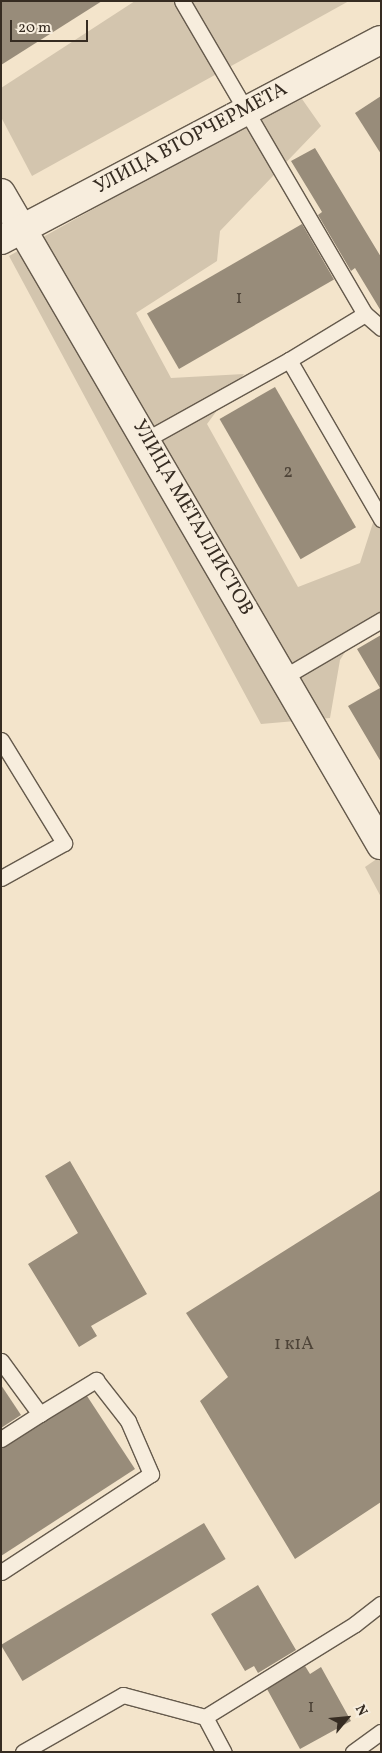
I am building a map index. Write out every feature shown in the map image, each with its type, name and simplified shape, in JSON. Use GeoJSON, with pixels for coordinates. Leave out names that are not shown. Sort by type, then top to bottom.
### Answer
{"type":"FeatureCollection","features":[{"type":"Feature","properties":{"kind":"street","name":"УЛИЦА ВТОРЧЕРМЕТА"},"geometry":{"type":"LineString","coordinates":[[12,233],[381,40]]}},
{"type":"Feature","properties":{"kind":"street","name":"УЛИЦА МЕТАЛЛИСТОВ"},"geometry":{"type":"LineString","coordinates":[[1,193],[12,233],[147,439],[381,845]]}},
{"type":"Feature","properties":{"kind":"lane"},"geometry":{"type":"LineString","coordinates":[[182,1],[244,111],[365,314],[381,328]]}},
{"type":"Feature","properties":{"kind":"lane"},"geometry":{"type":"LineString","coordinates":[[147,439],[288,360],[365,314]]}},
{"type":"Feature","properties":{"kind":"lane"},"geometry":{"type":"LineString","coordinates":[[288,360],[381,519]]}},
{"type":"Feature","properties":{"kind":"lane"},"geometry":{"type":"LineString","coordinates":[[284,677],[381,620]]}},
{"type":"Feature","properties":{"kind":"lane"},"geometry":{"type":"LineString","coordinates":[[1,740],[64,843],[1,878]]}},
{"type":"Feature","properties":{"kind":"lane"},"geometry":{"type":"LineString","coordinates":[[1,1361],[40,1414]]}},
{"type":"Feature","properties":{"kind":"lane"},"geometry":{"type":"LineString","coordinates":[[1,1439],[96,1380],[128,1421],[151,1474],[1,1572]]}},
{"type":"Feature","properties":{"kind":"lane"},"geometry":{"type":"LineString","coordinates":[[204,1717],[355,1624],[381,1604]]}},
{"type":"Feature","properties":{"kind":"lane"},"geometry":{"type":"LineString","coordinates":[[24,1752],[123,1695],[204,1717],[224,1752]]}},
{"type":"Feature","properties":{"kind":"lane"},"geometry":{"type":"LineString","coordinates":[[353,1752],[381,1732]]}},
{"type":"Feature","properties":{"kind":"shaded area"},"geometry":{"type":"Polygon","coordinates":[[[135,1],[349,1],[32,176],[1,117],[1,88],[135,1]]]}},
{"type":"Feature","properties":{"kind":"shaded area"},"geometry":{"type":"Polygon","coordinates":[[[302,99],[321,126],[220,231],[217,261],[136,313],[171,378],[244,374],[207,424],[298,587],[360,563],[381,498],[381,630],[347,649],[340,660],[330,718],[261,724],[9,256],[219,139],[302,99]]]}},
{"type":"Feature","properties":{"kind":"shaded area"},"geometry":{"type":"Polygon","coordinates":[[[381,856],[381,897],[365,867],[381,856]]]}},
{"type":"Feature","properties":{"kind":"building"},"geometry":{"type":"Polygon","coordinates":[[[1,1],[102,1],[1,65],[1,1]]]}},
{"type":"Feature","properties":{"kind":"building"},"geometry":{"type":"Polygon","coordinates":[[[381,96],[381,154],[355,113],[381,96]]]}},
{"type":"Feature","properties":{"kind":"building"},"geometry":{"type":"Polygon","coordinates":[[[315,148],[381,257],[381,311],[355,268],[351,271],[318,215],[322,212],[291,161],[315,148]]]}},
{"type":"Feature","properties":{"kind":"building"},"geometry":{"type":"Polygon","coordinates":[[[302,224],[334,279],[179,369],[147,314],[302,224]]]}},
{"type":"Feature","properties":{"kind":"building"},"geometry":{"type":"Polygon","coordinates":[[[275,387],[356,527],[301,559],[220,419],[275,387]]]}},
{"type":"Feature","properties":{"kind":"building"},"geometry":{"type":"Polygon","coordinates":[[[381,635],[381,762],[348,706],[380,688],[357,649],[381,635]]]}},
{"type":"Feature","properties":{"kind":"building"},"geometry":{"type":"Polygon","coordinates":[[[70,1161],[147,1294],[91,1326],[97,1336],[79,1347],[28,1264],[78,1233],[45,1176],[70,1161]]]}},
{"type":"Feature","properties":{"kind":"building"},"geometry":{"type":"Polygon","coordinates":[[[381,1190],[381,1502],[295,1559],[200,1401],[228,1377],[186,1313],[381,1190]]]}},
{"type":"Feature","properties":{"kind":"building"},"geometry":{"type":"Polygon","coordinates":[[[1,1385],[21,1415],[1,1428],[1,1385]]]}},
{"type":"Feature","properties":{"kind":"building"},"geometry":{"type":"Polygon","coordinates":[[[87,1396],[135,1469],[1,1556],[1,1448],[87,1396]]]}},
{"type":"Feature","properties":{"kind":"building"},"geometry":{"type":"Polygon","coordinates":[[[204,1523],[226,1559],[22,1681],[1,1645],[204,1523]]]}},
{"type":"Feature","properties":{"kind":"building"},"geometry":{"type":"Polygon","coordinates":[[[258,1585],[296,1650],[258,1673],[254,1666],[245,1671],[211,1614],[258,1585]]]}},
{"type":"Feature","properties":{"kind":"building"},"geometry":{"type":"Polygon","coordinates":[[[305,1666],[310,1674],[321,1667],[351,1721],[300,1749],[267,1689],[305,1666]]]}}]}
